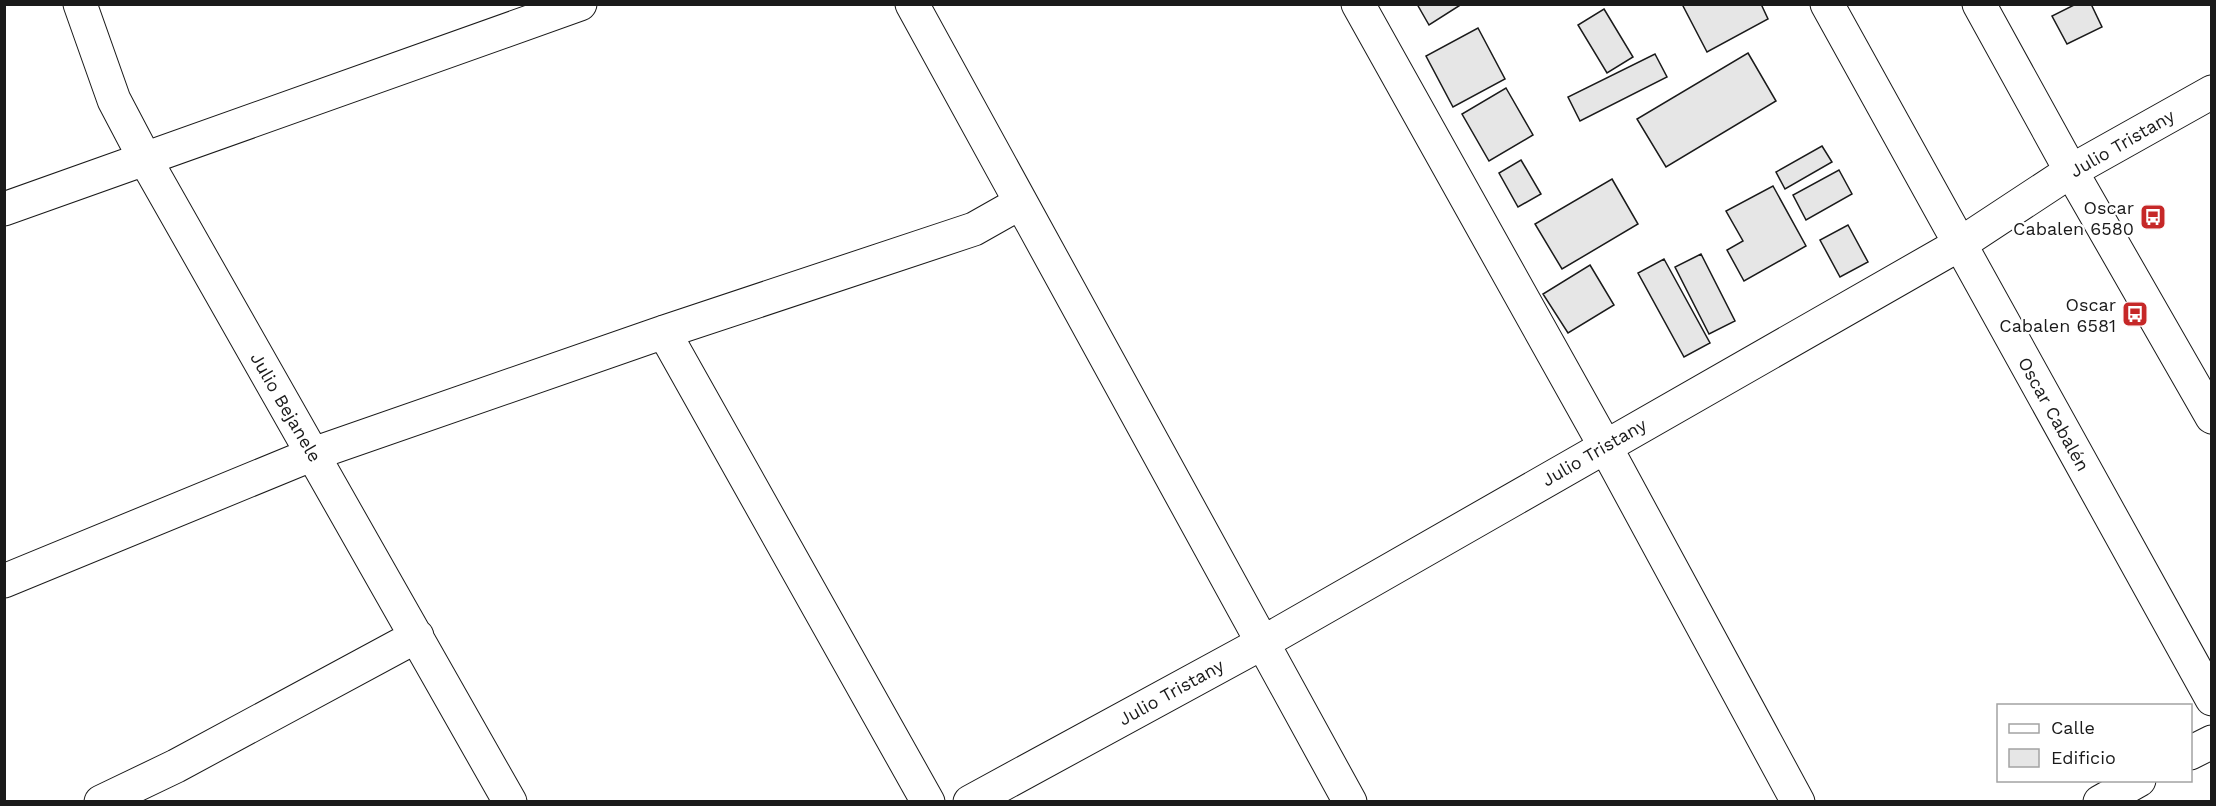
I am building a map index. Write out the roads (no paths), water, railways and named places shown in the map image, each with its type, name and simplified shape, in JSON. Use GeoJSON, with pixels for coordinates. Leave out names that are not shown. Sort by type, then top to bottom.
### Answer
{"type":"FeatureCollection","features":[{"type":"Feature","properties":{"kind":"street","name":"Julio Bejanele"},"geometry":{"type":"LineString","coordinates":[[80,4],[114,99],[145,159],[510,801]]}},
{"type":"Feature","properties":{"kind":"street"},"geometry":{"type":"LineString","coordinates":[[4,209],[580,4]]}},
{"type":"Feature","properties":{"kind":"street"},"geometry":{"type":"LineString","coordinates":[[912,4],[1350,801]]}},
{"type":"Feature","properties":{"kind":"street"},"geometry":{"type":"LineString","coordinates":[[1358,4],[1605,446],[1798,801]]}},
{"type":"Feature","properties":{"kind":"street","name":"Oscar Cabalén"},"geometry":{"type":"LineString","coordinates":[[1827,4],[2211,699]]}},
{"type":"Feature","properties":{"kind":"street"},"geometry":{"type":"LineString","coordinates":[[1979,4],[2211,417]]}},
{"type":"Feature","properties":{"kind":"street","name":"Julio Tristany"},"geometry":{"type":"LineString","coordinates":[[970,801],[1264,642],[1960,244],[2072,171],[2211,92]]}},
{"type":"Feature","properties":{"kind":"street"},"geometry":{"type":"LineString","coordinates":[[4,581],[313,454],[664,332],[974,229],[1020,203]]}},
{"type":"Feature","properties":{"kind":"street"},"geometry":{"type":"LineString","coordinates":[[664,332],[928,801]]}},
{"type":"Feature","properties":{"kind":"street"},"geometry":{"type":"LineString","coordinates":[[101,801],[176,766],[417,636]]}},
{"type":"Feature","properties":{"kind":"street"},"geometry":{"type":"LineString","coordinates":[[2192,752],[2211,742]]}},
{"type":"Feature","properties":{"kind":"street"},"geometry":{"type":"LineString","coordinates":[[2100,801],[2135,782]]}},
{"type":"Feature","properties":{"kind":"place","name":"Oscar Cabalen 6580"},"geometry":{"type":"Point","coordinates":[2153,217]}},
{"type":"Feature","properties":{"kind":"place","name":"Oscar Cabalen 6581"},"geometry":{"type":"Point","coordinates":[2135,314]}}]}
